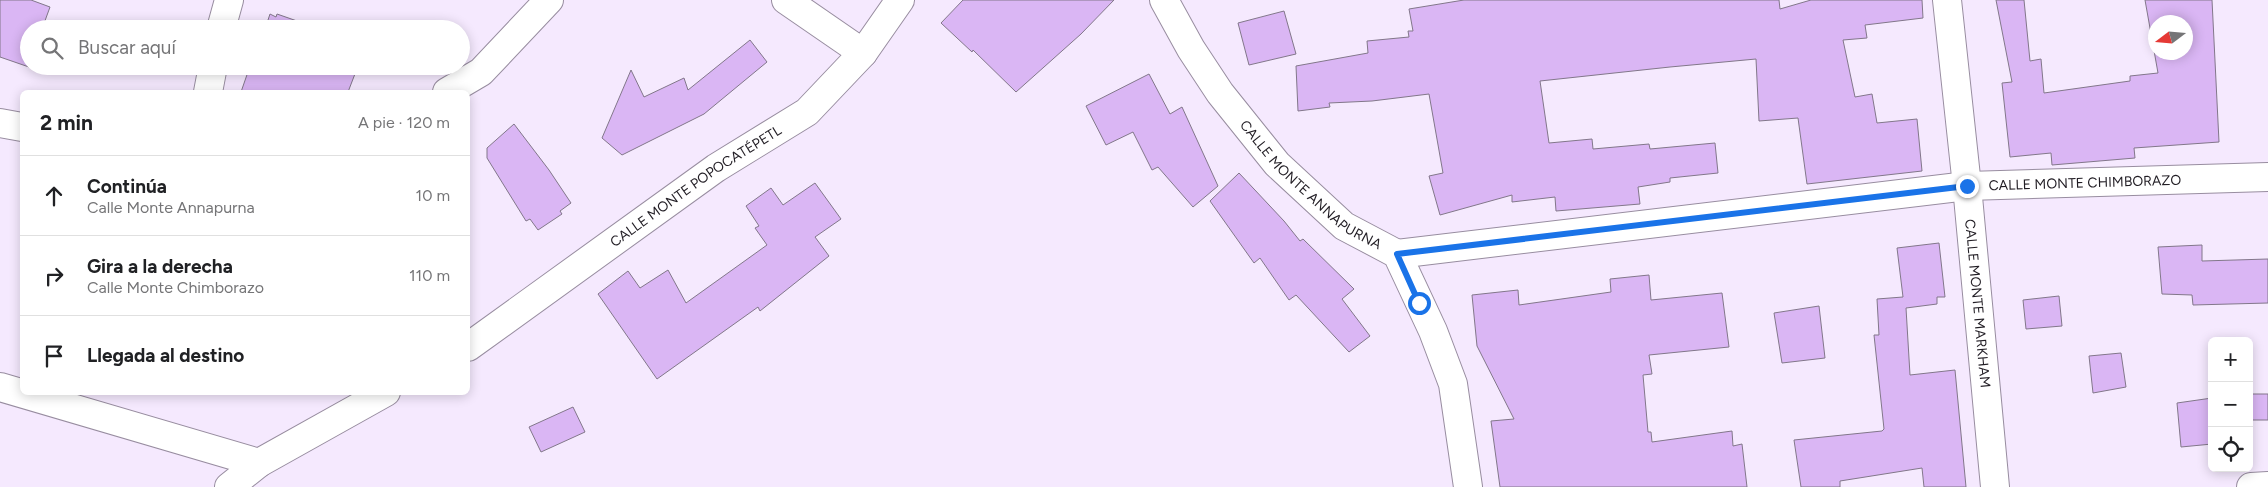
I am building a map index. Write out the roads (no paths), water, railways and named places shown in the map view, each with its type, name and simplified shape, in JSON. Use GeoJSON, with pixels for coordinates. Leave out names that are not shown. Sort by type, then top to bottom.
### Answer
{"type":"FeatureCollection","features":[{"type":"Feature","properties":{"kind":"street"},"geometry":{"type":"LineString","coordinates":[[223,20],[229,0]]}},
{"type":"Feature","properties":{"kind":"street"},"geometry":{"type":"LineString","coordinates":[[450,90],[481,72],[549,0]]}},
{"type":"Feature","properties":{"kind":"street"},"geometry":{"type":"LineString","coordinates":[[786,0],[863,53]]}},
{"type":"Feature","properties":{"kind":"street","name":"CALLE MONTE POPOCATÉPETL"},"geometry":{"type":"LineString","coordinates":[[470,346],[716,168],[807,112],[863,53],[900,0]]}},
{"type":"Feature","properties":{"kind":"street","name":"CALLE MONTE ANNAPURNA"},"geometry":{"type":"LineString","coordinates":[[1164,0],[1191,49],[1220,93],[1277,164],[1344,226],[1397,254],[1433,331],[1454,384],[1468,487]]}},
{"type":"Feature","properties":{"kind":"street","name":"CALLE MONTE MARKHAM"},"geometry":{"type":"LineString","coordinates":[[1947,0],[1967,186],[1995,487]]}},
{"type":"Feature","properties":{"kind":"street"},"geometry":{"type":"LineString","coordinates":[[208,90],[211,75]]}},
{"type":"Feature","properties":{"kind":"street"},"geometry":{"type":"LineString","coordinates":[[0,123],[20,128]]}},
{"type":"Feature","properties":{"kind":"street","name":"CALLE MONTE CHIMBORAZO"},"geometry":{"type":"LineString","coordinates":[[1397,254],[1967,186],[2268,178]]}},
{"type":"Feature","properties":{"kind":"street"},"geometry":{"type":"LineString","coordinates":[[0,387],[20,393]]}},
{"type":"Feature","properties":{"kind":"street"},"geometry":{"type":"LineString","coordinates":[[27,395],[259,463]]}},
{"type":"Feature","properties":{"kind":"street"},"geometry":{"type":"LineString","coordinates":[[229,487],[259,463],[381,395]]}},
{"type":"Feature","properties":{"kind":"street"},"geometry":{"type":"LineString","coordinates":[[2251,487],[2268,486]]}}]}
